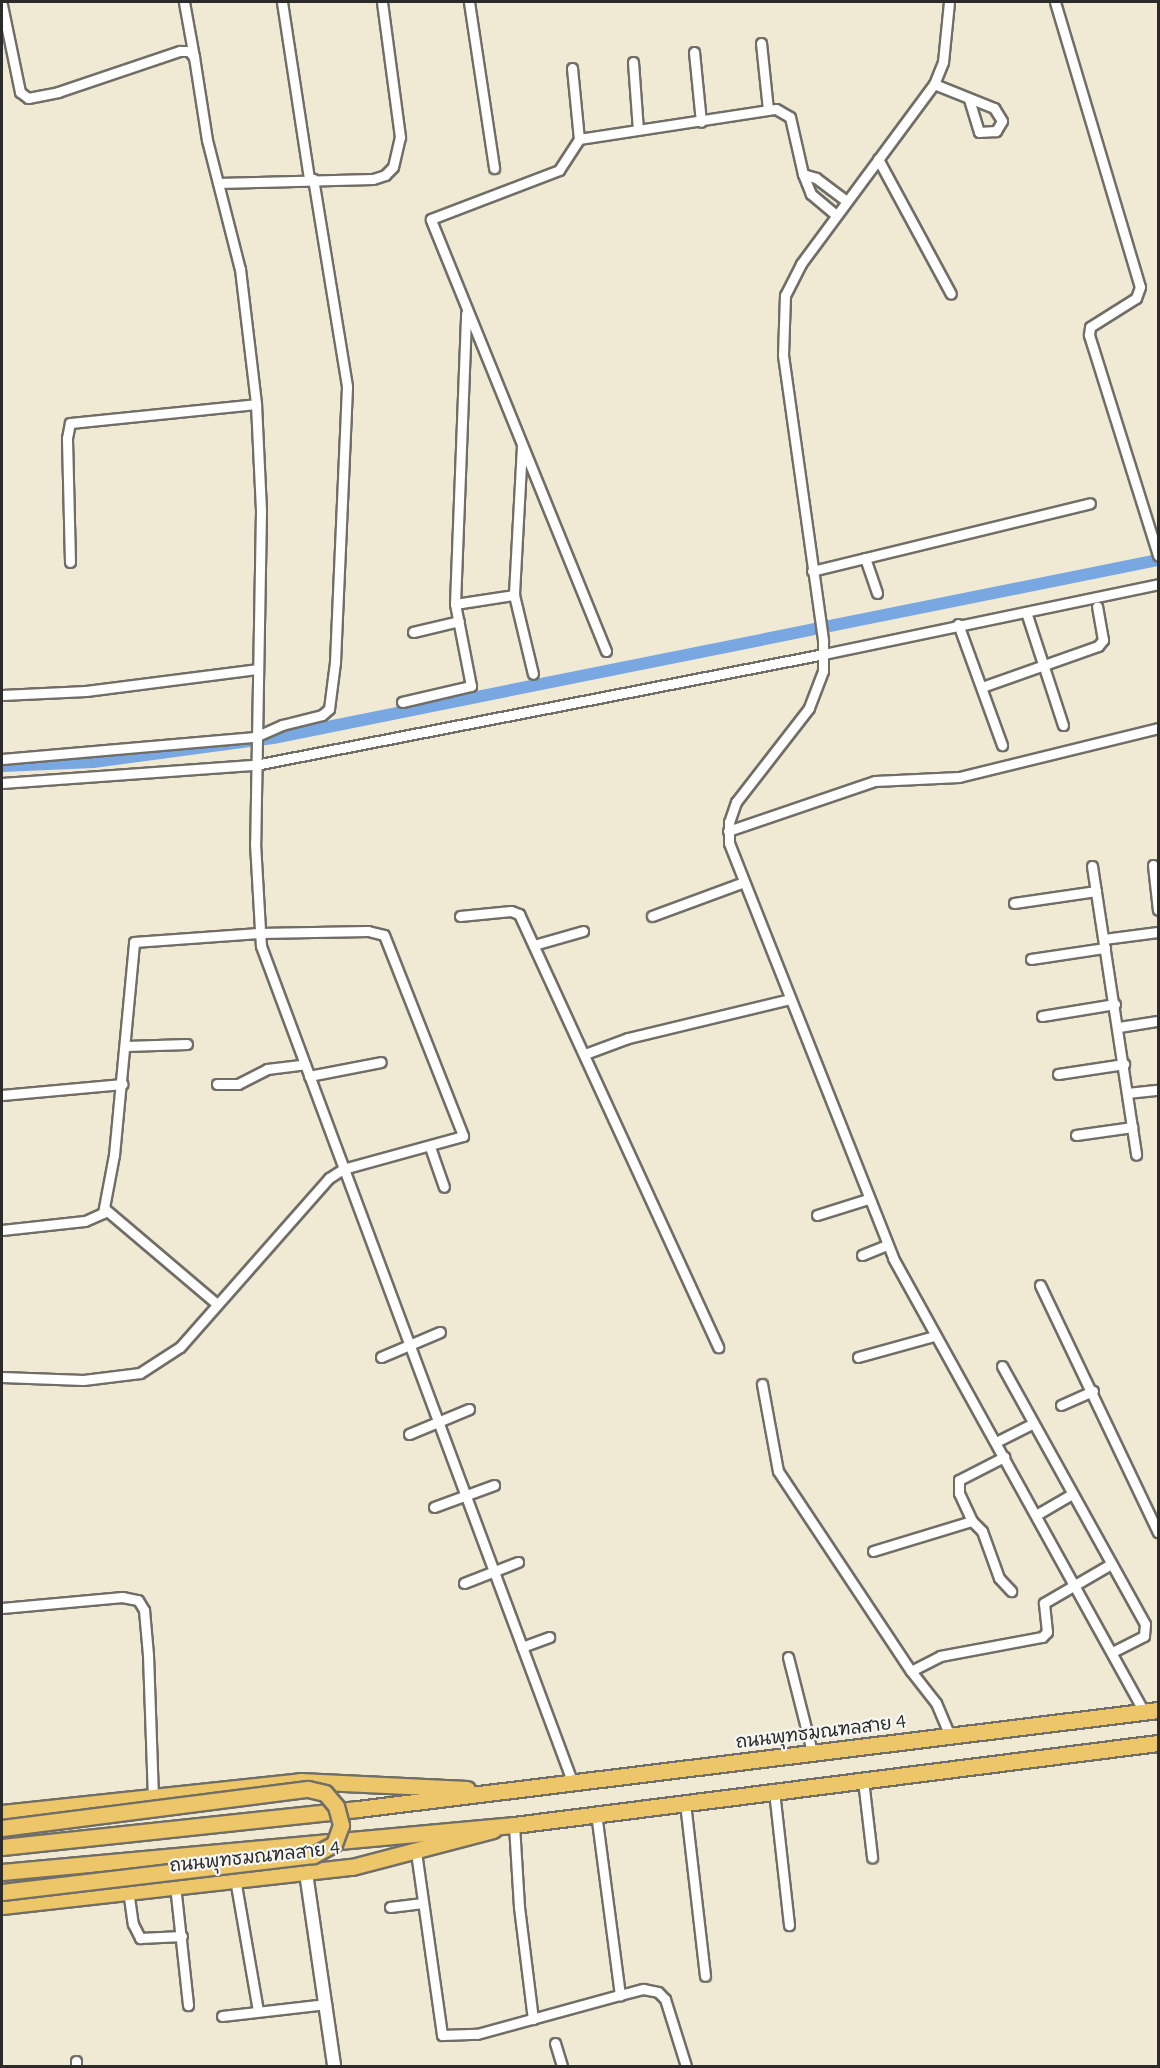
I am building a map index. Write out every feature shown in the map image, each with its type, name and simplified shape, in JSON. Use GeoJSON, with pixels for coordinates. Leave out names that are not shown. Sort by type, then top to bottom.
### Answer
{"type":"FeatureCollection","features":[{"type":"Feature","properties":{"kind":"main road","name":"ถนนพุทธมณฑลสาย 4"},"geometry":{"type":"LineString","coordinates":[[2,1847],[1151,1711]]}},
{"type":"Feature","properties":{"kind":"main road","name":"ถนนพุทธมณฑลสาย 4"},"geometry":{"type":"LineString","coordinates":[[2,1872],[511,1826],[596,1813],[1158,1743]]}},
{"type":"Feature","properties":{"kind":"main road","name":"ถนนพุทธมณฑลสาย 4"},"geometry":{"type":"LineString","coordinates":[[2,1813],[300,1781],[425,1784],[488,1791]]}},
{"type":"Feature","properties":{"kind":"main road"},"geometry":{"type":"LineString","coordinates":[[2,1828],[308,1789],[325,1793],[336,1806],[341,1825],[334,1844],[314,1855],[2,1892]]}},
{"type":"Feature","properties":{"kind":"main road","name":"ถนนพุทธมณฑลสาย 4"},"geometry":{"type":"LineString","coordinates":[[2,1906],[128,1890],[306,1873],[416,1852],[511,1826]]}},
{"type":"Feature","properties":{"kind":"street"},"geometry":{"type":"LineString","coordinates":[[184,2],[218,183],[240,269],[256,404],[261,511],[255,738],[259,933],[343,1169],[572,1781]]}},
{"type":"Feature","properties":{"kind":"street"},"geometry":{"type":"LineString","coordinates":[[2,759],[255,738],[282,725],[322,715],[329,709],[333,692],[348,386],[282,2]]}},
{"type":"Feature","properties":{"kind":"street"},"geometry":{"type":"LineString","coordinates":[[218,183],[373,179],[385,175],[393,167],[400,136],[382,2]]}},
{"type":"Feature","properties":{"kind":"street"},"geometry":{"type":"LineString","coordinates":[[470,2],[494,168]]}},
{"type":"Feature","properties":{"kind":"street"},"geometry":{"type":"LineString","coordinates":[[949,2],[943,62],[934,84],[801,264],[785,295],[782,316],[783,355],[824,654],[816,696],[743,790],[731,813],[728,831],[744,882],[887,1245],[934,1336],[996,1442],[1074,1585],[1112,1652],[1151,1711]]}},
{"type":"Feature","properties":{"kind":"street"},"geometry":{"type":"LineString","coordinates":[[1055,2],[1140,287],[1136,298],[1090,327],[1089,336],[1158,555]]}},
{"type":"Feature","properties":{"kind":"street"},"geometry":{"type":"LineString","coordinates":[[2,5],[20,92],[28,98],[58,92],[180,51],[189,51],[194,57]]}},
{"type":"Feature","properties":{"kind":"street"},"geometry":{"type":"LineString","coordinates":[[761,43],[768,110]]}},
{"type":"Feature","properties":{"kind":"street"},"geometry":{"type":"LineString","coordinates":[[694,52],[701,122]]}},
{"type":"Feature","properties":{"kind":"street"},"geometry":{"type":"LineString","coordinates":[[633,62],[638,130]]}},
{"type":"Feature","properties":{"kind":"street"},"geometry":{"type":"LineString","coordinates":[[572,68],[579,139],[559,170],[431,219],[606,651]]}},
{"type":"Feature","properties":{"kind":"street"},"geometry":{"type":"LineString","coordinates":[[934,84],[969,100]]}},
{"type":"Feature","properties":{"kind":"street"},"geometry":{"type":"LineString","coordinates":[[579,139],[768,110],[785,111],[790,117],[803,174],[812,194],[836,215]]}},
{"type":"Feature","properties":{"kind":"street"},"geometry":{"type":"LineString","coordinates":[[878,159],[951,294]]}},
{"type":"Feature","properties":{"kind":"street"},"geometry":{"type":"LineString","coordinates":[[803,174],[816,178],[846,201]]}},
{"type":"Feature","properties":{"kind":"street"},"geometry":{"type":"LineString","coordinates":[[402,702],[471,686],[456,604],[466,307]]}},
{"type":"Feature","properties":{"kind":"street"},"geometry":{"type":"LineString","coordinates":[[70,562],[67,438],[70,423],[256,404]]}},
{"type":"Feature","properties":{"kind":"street"},"geometry":{"type":"LineString","coordinates":[[522,444],[514,594],[533,674]]}},
{"type":"Feature","properties":{"kind":"street"},"geometry":{"type":"LineString","coordinates":[[812,571],[1090,503]]}},
{"type":"Feature","properties":{"kind":"street"},"geometry":{"type":"LineString","coordinates":[[865,558],[877,593]]}},
{"type":"Feature","properties":{"kind":"street"},"geometry":{"type":"LineString","coordinates":[[2,783],[255,761],[824,654],[958,624],[1158,584]]}},
{"type":"Feature","properties":{"kind":"street"},"geometry":{"type":"LineString","coordinates":[[456,604],[514,594]]}},
{"type":"Feature","properties":{"kind":"street"},"geometry":{"type":"LineString","coordinates":[[982,687],[1042,663],[1098,646],[1103,640],[1097,607]]}},
{"type":"Feature","properties":{"kind":"street"},"geometry":{"type":"LineString","coordinates":[[1026,612],[1063,725]]}},
{"type":"Feature","properties":{"kind":"street"},"geometry":{"type":"LineString","coordinates":[[413,633],[459,621]]}},
{"type":"Feature","properties":{"kind":"street"},"geometry":{"type":"LineString","coordinates":[[958,624],[1002,745]]}},
{"type":"Feature","properties":{"kind":"street"},"geometry":{"type":"LineString","coordinates":[[2,695],[86,691],[257,669]]}},
{"type":"Feature","properties":{"kind":"street"},"geometry":{"type":"LineString","coordinates":[[728,831],[875,781],[959,777],[1158,728]]}},
{"type":"Feature","properties":{"kind":"street"},"geometry":{"type":"LineString","coordinates":[[1153,865],[1158,910]]}},
{"type":"Feature","properties":{"kind":"street"},"geometry":{"type":"LineString","coordinates":[[1092,866],[1119,1027],[1136,1155]]}},
{"type":"Feature","properties":{"kind":"street"},"geometry":{"type":"LineString","coordinates":[[652,916],[744,882]]}},
{"type":"Feature","properties":{"kind":"street"},"geometry":{"type":"LineString","coordinates":[[1014,903],[1096,891]]}},
{"type":"Feature","properties":{"kind":"street"},"geometry":{"type":"LineString","coordinates":[[460,916],[516,911],[585,1054],[639,1181],[718,1347]]}},
{"type":"Feature","properties":{"kind":"street"},"geometry":{"type":"LineString","coordinates":[[2,1230],[85,1221],[98,1217],[105,1209],[122,1084],[134,942],[259,933],[368,931],[384,935],[464,1136],[343,1169],[321,1185],[180,1347],[140,1373],[83,1380],[2,1377]]}},
{"type":"Feature","properties":{"kind":"street"},"geometry":{"type":"LineString","coordinates":[[534,945],[584,931]]}},
{"type":"Feature","properties":{"kind":"street"},"geometry":{"type":"LineString","coordinates":[[1030,959],[1158,932]]}},
{"type":"Feature","properties":{"kind":"street"},"geometry":{"type":"LineString","coordinates":[[585,1054],[628,1038],[790,999]]}},
{"type":"Feature","properties":{"kind":"street"},"geometry":{"type":"LineString","coordinates":[[1042,1016],[1115,1004]]}},
{"type":"Feature","properties":{"kind":"street"},"geometry":{"type":"LineString","coordinates":[[1119,1027],[1158,1021]]}},
{"type":"Feature","properties":{"kind":"street"},"geometry":{"type":"LineString","coordinates":[[126,1046],[187,1044]]}},
{"type":"Feature","properties":{"kind":"street"},"geometry":{"type":"LineString","coordinates":[[309,1076],[381,1062]]}},
{"type":"Feature","properties":{"kind":"street"},"geometry":{"type":"LineString","coordinates":[[217,1084],[238,1084],[267,1069],[305,1064]]}},
{"type":"Feature","properties":{"kind":"street"},"geometry":{"type":"LineString","coordinates":[[1058,1074],[1124,1064]]}},
{"type":"Feature","properties":{"kind":"street"},"geometry":{"type":"LineString","coordinates":[[2,1095],[122,1084]]}},
{"type":"Feature","properties":{"kind":"street"},"geometry":{"type":"LineString","coordinates":[[1127,1093],[1158,1090]]}},
{"type":"Feature","properties":{"kind":"street"},"geometry":{"type":"LineString","coordinates":[[1076,1135],[1132,1127]]}},
{"type":"Feature","properties":{"kind":"street"},"geometry":{"type":"LineString","coordinates":[[430,1147],[444,1187]]}},
{"type":"Feature","properties":{"kind":"street"},"geometry":{"type":"LineString","coordinates":[[817,1215],[868,1199]]}},
{"type":"Feature","properties":{"kind":"street"},"geometry":{"type":"LineString","coordinates":[[105,1209],[217,1304]]}},
{"type":"Feature","properties":{"kind":"street"},"geometry":{"type":"LineString","coordinates":[[862,1255],[887,1245]]}},
{"type":"Feature","properties":{"kind":"street"},"geometry":{"type":"LineString","coordinates":[[1040,1285],[1093,1391],[1158,1532]]}},
{"type":"Feature","properties":{"kind":"street"},"geometry":{"type":"LineString","coordinates":[[381,1357],[440,1332]]}},
{"type":"Feature","properties":{"kind":"street"},"geometry":{"type":"LineString","coordinates":[[858,1357],[934,1336]]}},
{"type":"Feature","properties":{"kind":"street"},"geometry":{"type":"LineString","coordinates":[[1002,1366],[1146,1631],[1140,1639],[1112,1652]]}},
{"type":"Feature","properties":{"kind":"street"},"geometry":{"type":"LineString","coordinates":[[762,1384],[778,1471],[911,1671],[936,1703],[950,1736]]}},
{"type":"Feature","properties":{"kind":"street"},"geometry":{"type":"LineString","coordinates":[[1061,1406],[1093,1391]]}},
{"type":"Feature","properties":{"kind":"street"},"geometry":{"type":"LineString","coordinates":[[409,1434],[469,1409]]}},
{"type":"Feature","properties":{"kind":"street"},"geometry":{"type":"LineString","coordinates":[[996,1442],[1032,1424]]}},
{"type":"Feature","properties":{"kind":"street"},"geometry":{"type":"LineString","coordinates":[[1004,1457],[959,1480],[959,1493],[972,1521],[982,1532],[999,1578],[1011,1591]]}},
{"type":"Feature","properties":{"kind":"street"},"geometry":{"type":"LineString","coordinates":[[434,1507],[494,1485]]}},
{"type":"Feature","properties":{"kind":"street"},"geometry":{"type":"LineString","coordinates":[[1036,1515],[1072,1494]]}},
{"type":"Feature","properties":{"kind":"street"},"geometry":{"type":"LineString","coordinates":[[873,1551],[972,1521]]}},
{"type":"Feature","properties":{"kind":"street"},"geometry":{"type":"LineString","coordinates":[[464,1583],[518,1562]]}},
{"type":"Feature","properties":{"kind":"street"},"geometry":{"type":"LineString","coordinates":[[911,1671],[940,1656],[1042,1637],[1048,1629],[1042,1606],[1111,1564]]}},
{"type":"Feature","properties":{"kind":"street"},"geometry":{"type":"LineString","coordinates":[[2,1608],[122,1597],[138,1600],[144,1610],[148,1655],[153,1796]]}},
{"type":"Feature","properties":{"kind":"street"},"geometry":{"type":"LineString","coordinates":[[522,1647],[549,1637]]}},
{"type":"Feature","properties":{"kind":"street"},"geometry":{"type":"LineString","coordinates":[[788,1657],[812,1752]]}},
{"type":"Feature","properties":{"kind":"street"},"geometry":{"type":"LineString","coordinates":[[863,1780],[872,1857]]}},
{"type":"Feature","properties":{"kind":"street"},"geometry":{"type":"LineString","coordinates":[[774,1791],[789,1925]]}},
{"type":"Feature","properties":{"kind":"street"},"geometry":{"type":"LineString","coordinates":[[685,1803],[705,1976]]}},
{"type":"Feature","properties":{"kind":"street"},"geometry":{"type":"LineString","coordinates":[[596,1813],[620,1995]]}},
{"type":"Feature","properties":{"kind":"street"},"geometry":{"type":"LineString","coordinates":[[511,1826],[533,2019]]}},
{"type":"Feature","properties":{"kind":"street"},"geometry":{"type":"LineString","coordinates":[[416,1852],[442,2035],[477,2034],[643,1989],[658,1992],[665,1999],[686,2067]]}},
{"type":"Feature","properties":{"kind":"street"},"geometry":{"type":"LineString","coordinates":[[306,1873],[334,2067]]}},
{"type":"Feature","properties":{"kind":"street"},"geometry":{"type":"LineString","coordinates":[[235,1879],[258,2011]]}},
{"type":"Feature","properties":{"kind":"street"},"geometry":{"type":"LineString","coordinates":[[175,1885],[188,2005]]}},
{"type":"Feature","properties":{"kind":"street"},"geometry":{"type":"LineString","coordinates":[[128,1890],[133,1924],[140,1938],[182,1936]]}},
{"type":"Feature","properties":{"kind":"street"},"geometry":{"type":"LineString","coordinates":[[390,1907],[423,1903]]}},
{"type":"Feature","properties":{"kind":"street"},"geometry":{"type":"LineString","coordinates":[[222,2016],[326,2004]]}},
{"type":"Feature","properties":{"kind":"street"},"geometry":{"type":"LineString","coordinates":[[555,2043],[562,2067]]}},
{"type":"Feature","properties":{"kind":"waterway"},"geometry":{"type":"LineString","coordinates":[[2,766],[93,762],[273,738],[1158,560]]}}]}
